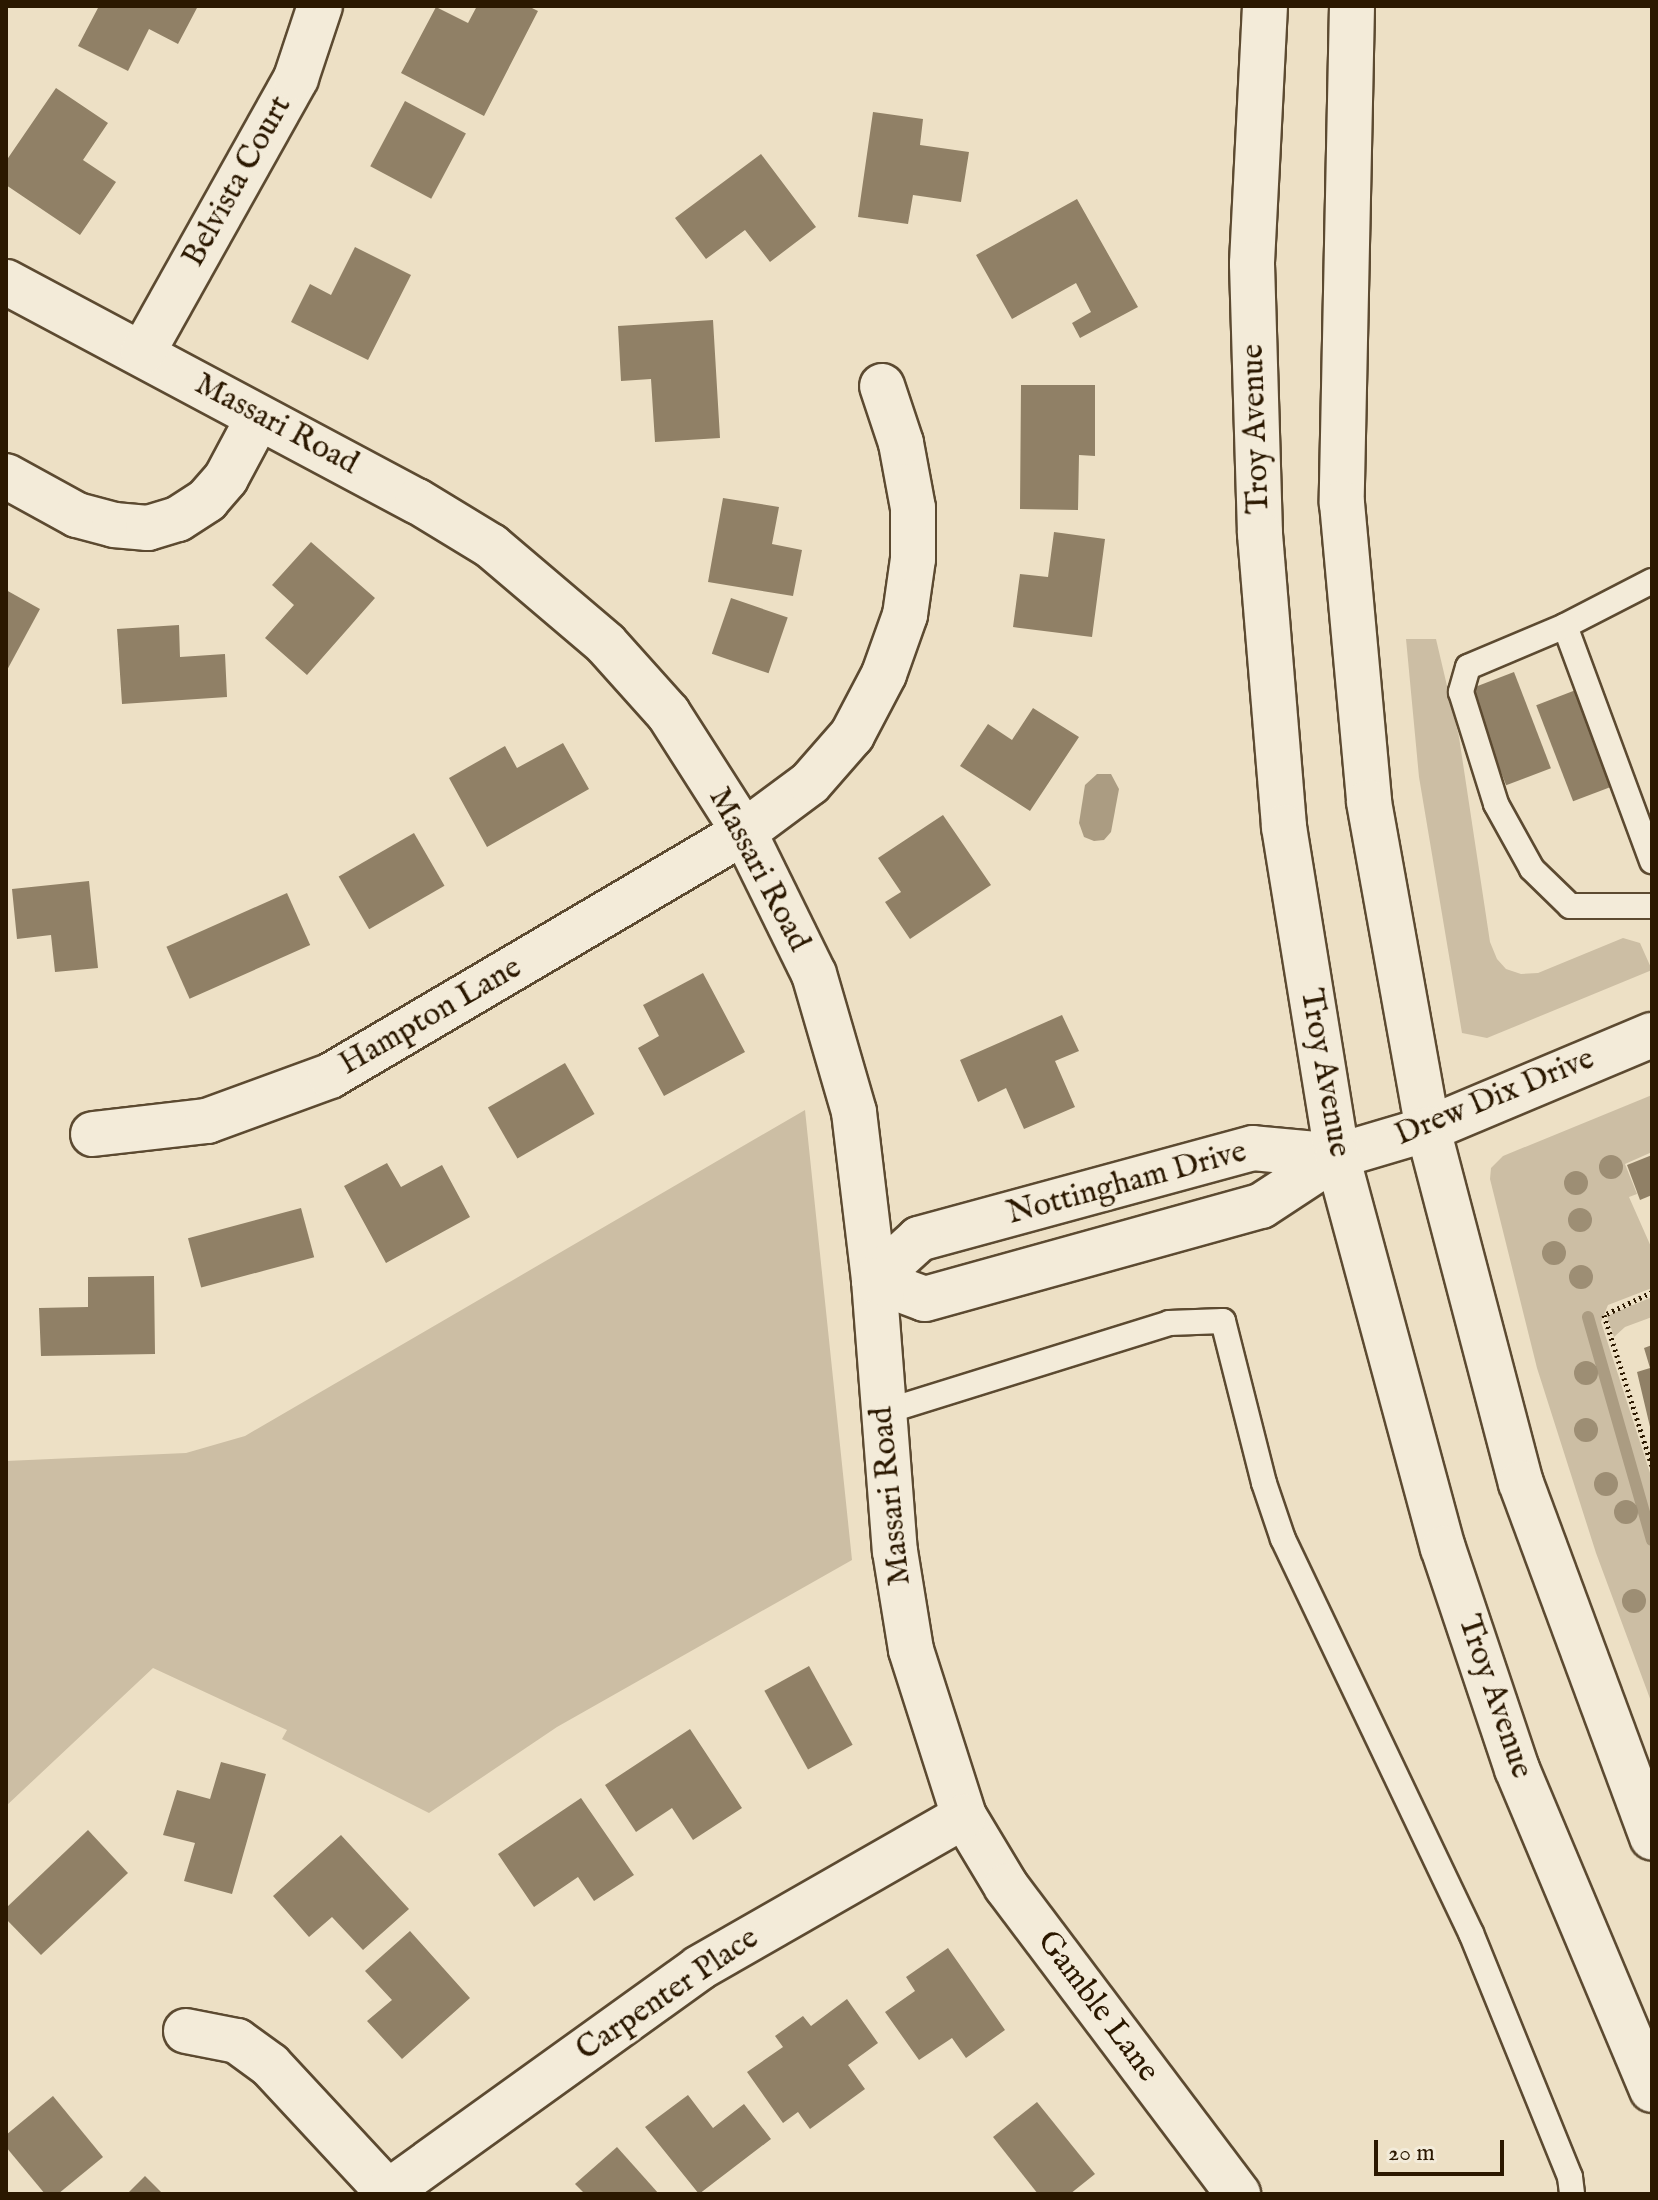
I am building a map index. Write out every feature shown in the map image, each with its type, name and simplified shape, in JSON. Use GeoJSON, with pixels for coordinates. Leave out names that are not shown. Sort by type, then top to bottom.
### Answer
{"type":"FeatureCollection","features":[{"type":"Feature","properties":{"kind":"street","name":"Belvista Court"},"geometry":{"type":"LineString","coordinates":[[143,352],[296,78],[320,6]]}},
{"type":"Feature","properties":{"kind":"street","name":"Troy Avenue"},"geometry":{"type":"LineString","coordinates":[[1265,6],[1252,264],[1260,534],[1284,827],[1337,1156],[1443,1548],[1512,1754],[1652,2090]]}},
{"type":"Feature","properties":{"kind":"street"},"geometry":{"type":"LineString","coordinates":[[1352,6],[1342,503],[1369,802],[1428,1129],[1521,1483],[1652,1838]]}},
{"type":"Feature","properties":{"kind":"street","name":"Massari Road"},"geometry":{"type":"LineString","coordinates":[[6,282],[143,352],[258,418],[417,501],[491,546],[549,592],[606,644],[668,713],[744,832],[814,974],[854,1112],[874,1280],[895,1551],[911,1650],[964,1816]]}},
{"type":"Feature","properties":{"kind":"street","name":"Hampton Lane"},"geometry":{"type":"LineString","coordinates":[[93,1134],[207,1121],[330,1076],[744,832],[810,783],[852,735],[884,674],[905,615],[913,559],[913,508],[901,443],[882,386]]}},
{"type":"Feature","properties":{"kind":"street"},"geometry":{"type":"LineString","coordinates":[[6,476],[77,515],[114,525],[148,528],[178,519],[207,500],[226,478],[258,418]]}},
{"type":"Feature","properties":{"kind":"street","name":"Drew Dix Drive"},"geometry":{"type":"LineString","coordinates":[[1337,1156],[1428,1129],[1652,1035]]}},
{"type":"Feature","properties":{"kind":"street","name":"Nottingham Drive"},"geometry":{"type":"LineString","coordinates":[[1253,1148],[1337,1156],[1261,1206],[925,1299],[874,1280],[919,1239],[1253,1148]]}},
{"type":"Feature","properties":{"kind":"street","name":"Carpenter Place"},"geometry":{"type":"LineString","coordinates":[[387,2193],[699,1968],[964,1816]]}},
{"type":"Feature","properties":{"kind":"street","name":"Gamble Lane"},"geometry":{"type":"LineString","coordinates":[[964,1816],[1006,1886],[1238,2194]]}},
{"type":"Feature","properties":{"kind":"street"},"geometry":{"type":"LineString","coordinates":[[186,2031],[237,2041],[270,2065],[387,2193]]}},
{"type":"Feature","properties":{"kind":"lane"},"geometry":{"type":"LineString","coordinates":[[1652,581],[1565,626],[1468,667],[1461,692],[1496,804],[1532,869],[1570,906],[1652,906]]}},
{"type":"Feature","properties":{"kind":"lane"},"geometry":{"type":"LineString","coordinates":[[1565,626],[1652,861]]}},
{"type":"Feature","properties":{"kind":"lane"},"geometry":{"type":"LineString","coordinates":[[884,1412],[1169,1323],[1223,1321],[1264,1483],[1283,1539],[1471,1933],[1570,2177],[1572,2194]]}},
{"type":"Feature","properties":{"kind":"path"},"geometry":{"type":"LineString","coordinates":[[1652,1292],[1604,1315],[1652,1466]]}},
{"type":"Feature","properties":{"kind":"shaded area"},"geometry":{"type":"Polygon","coordinates":[[[1406,639],[1436,639],[1459,737],[1490,942],[1497,959],[1506,969],[1521,974],[1538,973],[1623,938],[1640,943],[1652,970],[1487,1038],[1462,1033],[1419,777],[1406,639]]]}},
{"type":"Feature","properties":{"kind":"shaded area"},"geometry":{"type":"Polygon","coordinates":[[[1097,774],[1111,774],[1119,789],[1111,832],[1104,840],[1094,841],[1084,837],[1079,823],[1085,785],[1097,774]]]}},
{"type":"Feature","properties":{"kind":"shaded area"},"geometry":{"type":"Polygon","coordinates":[[[1652,1095],[1652,1152],[1625,1164],[1637,1194],[1629,1197],[1652,1249],[1652,1288],[1608,1305],[1601,1322],[1652,1479],[1652,1704],[1596,1553],[1537,1368],[1490,1179],[1491,1168],[1503,1156],[1652,1095]]]}},
{"type":"Feature","properties":{"kind":"shaded area"},"geometry":{"type":"Polygon","coordinates":[[[805,1110],[852,1560],[557,1727],[429,1813],[282,1739],[287,1730],[153,1668],[6,1806],[6,1461],[186,1453],[245,1436],[805,1110]]]}},
{"type":"Feature","properties":{"kind":"shaded area"},"geometry":{"type":"Polygon","coordinates":[[[1652,1297],[1652,1317],[1625,1327],[1614,1337],[1607,1316],[1652,1297]]]}},
{"type":"Feature","properties":{"kind":"building"},"geometry":{"type":"Polygon","coordinates":[[[99,6],[198,6],[178,44],[149,29],[128,71],[78,46],[99,6]]]}},
{"type":"Feature","properties":{"kind":"building"},"geometry":{"type":"Polygon","coordinates":[[[477,6],[528,6],[538,11],[484,116],[401,73],[436,7],[468,23],[477,6]]]}},
{"type":"Feature","properties":{"kind":"building"},"geometry":{"type":"Polygon","coordinates":[[[56,88],[108,123],[83,160],[116,182],[80,235],[6,185],[6,161],[56,88]]]}},
{"type":"Feature","properties":{"kind":"building"},"geometry":{"type":"Polygon","coordinates":[[[405,101],[466,133],[431,199],[370,166],[405,101]]]}},
{"type":"Feature","properties":{"kind":"building"},"geometry":{"type":"Polygon","coordinates":[[[873,112],[923,119],[920,145],[969,152],[961,202],[913,195],[908,224],[858,217],[873,112]]]}},
{"type":"Feature","properties":{"kind":"building"},"geometry":{"type":"Polygon","coordinates":[[[761,154],[816,227],[770,262],[745,230],[706,259],[675,218],[761,154]]]}},
{"type":"Feature","properties":{"kind":"building"},"geometry":{"type":"Polygon","coordinates":[[[1077,199],[1138,307],[1080,338],[1072,323],[1091,312],[1076,283],[1012,319],[976,255],[1077,199]]]}},
{"type":"Feature","properties":{"kind":"building"},"geometry":{"type":"Polygon","coordinates":[[[355,247],[411,275],[368,360],[291,322],[310,284],[331,295],[355,247]]]}},
{"type":"Feature","properties":{"kind":"building"},"geometry":{"type":"Polygon","coordinates":[[[713,320],[720,438],[655,442],[651,379],[621,381],[618,326],[713,320]]]}},
{"type":"Feature","properties":{"kind":"building"},"geometry":{"type":"Polygon","coordinates":[[[1021,385],[1095,385],[1095,456],[1079,455],[1078,510],[1020,509],[1021,385]]]}},
{"type":"Feature","properties":{"kind":"building"},"geometry":{"type":"Polygon","coordinates":[[[723,498],[779,507],[772,544],[802,550],[793,596],[708,582],[723,498]]]}},
{"type":"Feature","properties":{"kind":"building"},"geometry":{"type":"Polygon","coordinates":[[[1054,532],[1105,539],[1092,637],[1013,627],[1020,574],[1048,577],[1054,532]]]}},
{"type":"Feature","properties":{"kind":"building"},"geometry":{"type":"Polygon","coordinates":[[[311,542],[375,598],[307,675],[265,638],[294,605],[272,585],[311,542]]]}},
{"type":"Feature","properties":{"kind":"building"},"geometry":{"type":"Polygon","coordinates":[[[6,590],[40,609],[6,672],[6,590]]]}},
{"type":"Feature","properties":{"kind":"building"},"geometry":{"type":"Polygon","coordinates":[[[731,598],[788,618],[769,673],[712,654],[731,598]]]}},
{"type":"Feature","properties":{"kind":"building"},"geometry":{"type":"Polygon","coordinates":[[[179,625],[180,657],[225,654],[227,697],[122,704],[117,629],[179,625]]]}},
{"type":"Feature","properties":{"kind":"building"},"geometry":{"type":"Polygon","coordinates":[[[1514,672],[1551,768],[1506,785],[1469,689],[1514,672]]]}},
{"type":"Feature","properties":{"kind":"building"},"geometry":{"type":"Polygon","coordinates":[[[1581,688],[1618,784],[1573,801],[1536,705],[1581,688]]]}},
{"type":"Feature","properties":{"kind":"building"},"geometry":{"type":"Polygon","coordinates":[[[1033,708],[1079,737],[1030,811],[960,766],[988,724],[1012,740],[1033,708]]]}},
{"type":"Feature","properties":{"kind":"building"},"geometry":{"type":"Polygon","coordinates":[[[563,743],[589,789],[487,847],[449,778],[505,746],[517,768],[563,743]]]}},
{"type":"Feature","properties":{"kind":"building"},"geometry":{"type":"Polygon","coordinates":[[[943,815],[991,885],[910,939],[885,902],[901,892],[878,858],[943,815]]]}},
{"type":"Feature","properties":{"kind":"building"},"geometry":{"type":"Polygon","coordinates":[[[414,833],[444,886],[369,929],[339,876],[414,833]]]}},
{"type":"Feature","properties":{"kind":"building"},"geometry":{"type":"Polygon","coordinates":[[[89,881],[98,968],[55,972],[51,935],[17,939],[12,889],[89,881]]]}},
{"type":"Feature","properties":{"kind":"building"},"geometry":{"type":"Polygon","coordinates":[[[287,893],[310,945],[190,999],[166,947],[287,893]]]}},
{"type":"Feature","properties":{"kind":"building"},"geometry":{"type":"Polygon","coordinates":[[[703,973],[745,1052],[664,1096],[638,1048],[659,1036],[643,1005],[703,973]]]}},
{"type":"Feature","properties":{"kind":"building"},"geometry":{"type":"Polygon","coordinates":[[[1062,1015],[1079,1051],[1055,1061],[1075,1107],[1024,1129],[1006,1088],[978,1102],[960,1060],[1062,1015]]]}},
{"type":"Feature","properties":{"kind":"building"},"geometry":{"type":"Polygon","coordinates":[[[565,1063],[594,1114],[517,1159],[488,1108],[565,1063]]]}},
{"type":"Feature","properties":{"kind":"building"},"geometry":{"type":"Polygon","coordinates":[[[1652,1155],[1652,1195],[1640,1200],[1627,1165],[1652,1155]]]}},
{"type":"Feature","properties":{"kind":"building"},"geometry":{"type":"Polygon","coordinates":[[[387,1163],[401,1187],[442,1165],[470,1217],[386,1263],[344,1186],[387,1163]]]}},
{"type":"Feature","properties":{"kind":"building"},"geometry":{"type":"Polygon","coordinates":[[[301,1208],[314,1257],[201,1288],[188,1238],[301,1208]]]}},
{"type":"Feature","properties":{"kind":"building"},"geometry":{"type":"Polygon","coordinates":[[[154,1276],[155,1354],[41,1356],[39,1308],[88,1307],[88,1277],[154,1276]]]}},
{"type":"Feature","properties":{"kind":"building"},"geometry":{"type":"Polygon","coordinates":[[[1652,1345],[1651,1431],[1637,1372],[1650,1368],[1644,1348],[1652,1345]]]}},
{"type":"Feature","properties":{"kind":"building"},"geometry":{"type":"Polygon","coordinates":[[[809,1666],[853,1745],[808,1769],[764,1691],[809,1666]]]}},
{"type":"Feature","properties":{"kind":"building"},"geometry":{"type":"Polygon","coordinates":[[[690,1729],[742,1808],[693,1840],[672,1808],[636,1832],[605,1785],[690,1729]]]}},
{"type":"Feature","properties":{"kind":"building"},"geometry":{"type":"Polygon","coordinates":[[[221,1762],[266,1774],[232,1894],[184,1881],[195,1843],[163,1835],[177,1790],[210,1799],[221,1762]]]}},
{"type":"Feature","properties":{"kind":"building"},"geometry":{"type":"Polygon","coordinates":[[[581,1798],[634,1875],[594,1901],[578,1877],[534,1907],[498,1854],[581,1798]]]}},
{"type":"Feature","properties":{"kind":"building"},"geometry":{"type":"Polygon","coordinates":[[[88,1830],[128,1873],[41,1955],[6,1919],[6,1908],[88,1830]]]}},
{"type":"Feature","properties":{"kind":"building"},"geometry":{"type":"Polygon","coordinates":[[[341,1835],[409,1909],[363,1950],[332,1917],[309,1937],[273,1896],[341,1835]]]}},
{"type":"Feature","properties":{"kind":"building"},"geometry":{"type":"Polygon","coordinates":[[[410,1931],[470,1998],[402,2059],[367,2021],[392,2000],[365,1971],[410,1931]]]}},
{"type":"Feature","properties":{"kind":"building"},"geometry":{"type":"Polygon","coordinates":[[[948,1948],[1005,2030],[966,2058],[952,2038],[919,2060],[885,2012],[915,1991],[906,1977],[948,1948]]]}},
{"type":"Feature","properties":{"kind":"building"},"geometry":{"type":"Polygon","coordinates":[[[847,1999],[878,2043],[848,2065],[865,2089],[810,2129],[798,2112],[783,2123],[747,2072],[783,2047],[775,2036],[803,2016],[811,2026],[847,1999]]]}},
{"type":"Feature","properties":{"kind":"building"},"geometry":{"type":"Polygon","coordinates":[[[688,2095],[713,2128],[744,2104],[771,2139],[699,2194],[645,2127],[688,2095]]]}},
{"type":"Feature","properties":{"kind":"building"},"geometry":{"type":"Polygon","coordinates":[[[53,2096],[103,2157],[58,2194],[45,2194],[6,2147],[6,2135],[53,2096]]]}},
{"type":"Feature","properties":{"kind":"building"},"geometry":{"type":"Polygon","coordinates":[[[1037,2102],[1095,2174],[1070,2194],[1038,2194],[993,2137],[1037,2102]]]}},
{"type":"Feature","properties":{"kind":"building"},"geometry":{"type":"Polygon","coordinates":[[[617,2147],[659,2194],[585,2194],[575,2184],[617,2147]]]}},
{"type":"Feature","properties":{"kind":"building"},"geometry":{"type":"Polygon","coordinates":[[[145,2176],[163,2194],[127,2194],[145,2176]]]}},
{"type":"Feature","properties":{"kind":"waterway"},"geometry":{"type":"LineString","coordinates":[[1588,1317],[1652,1540]]}}]}
